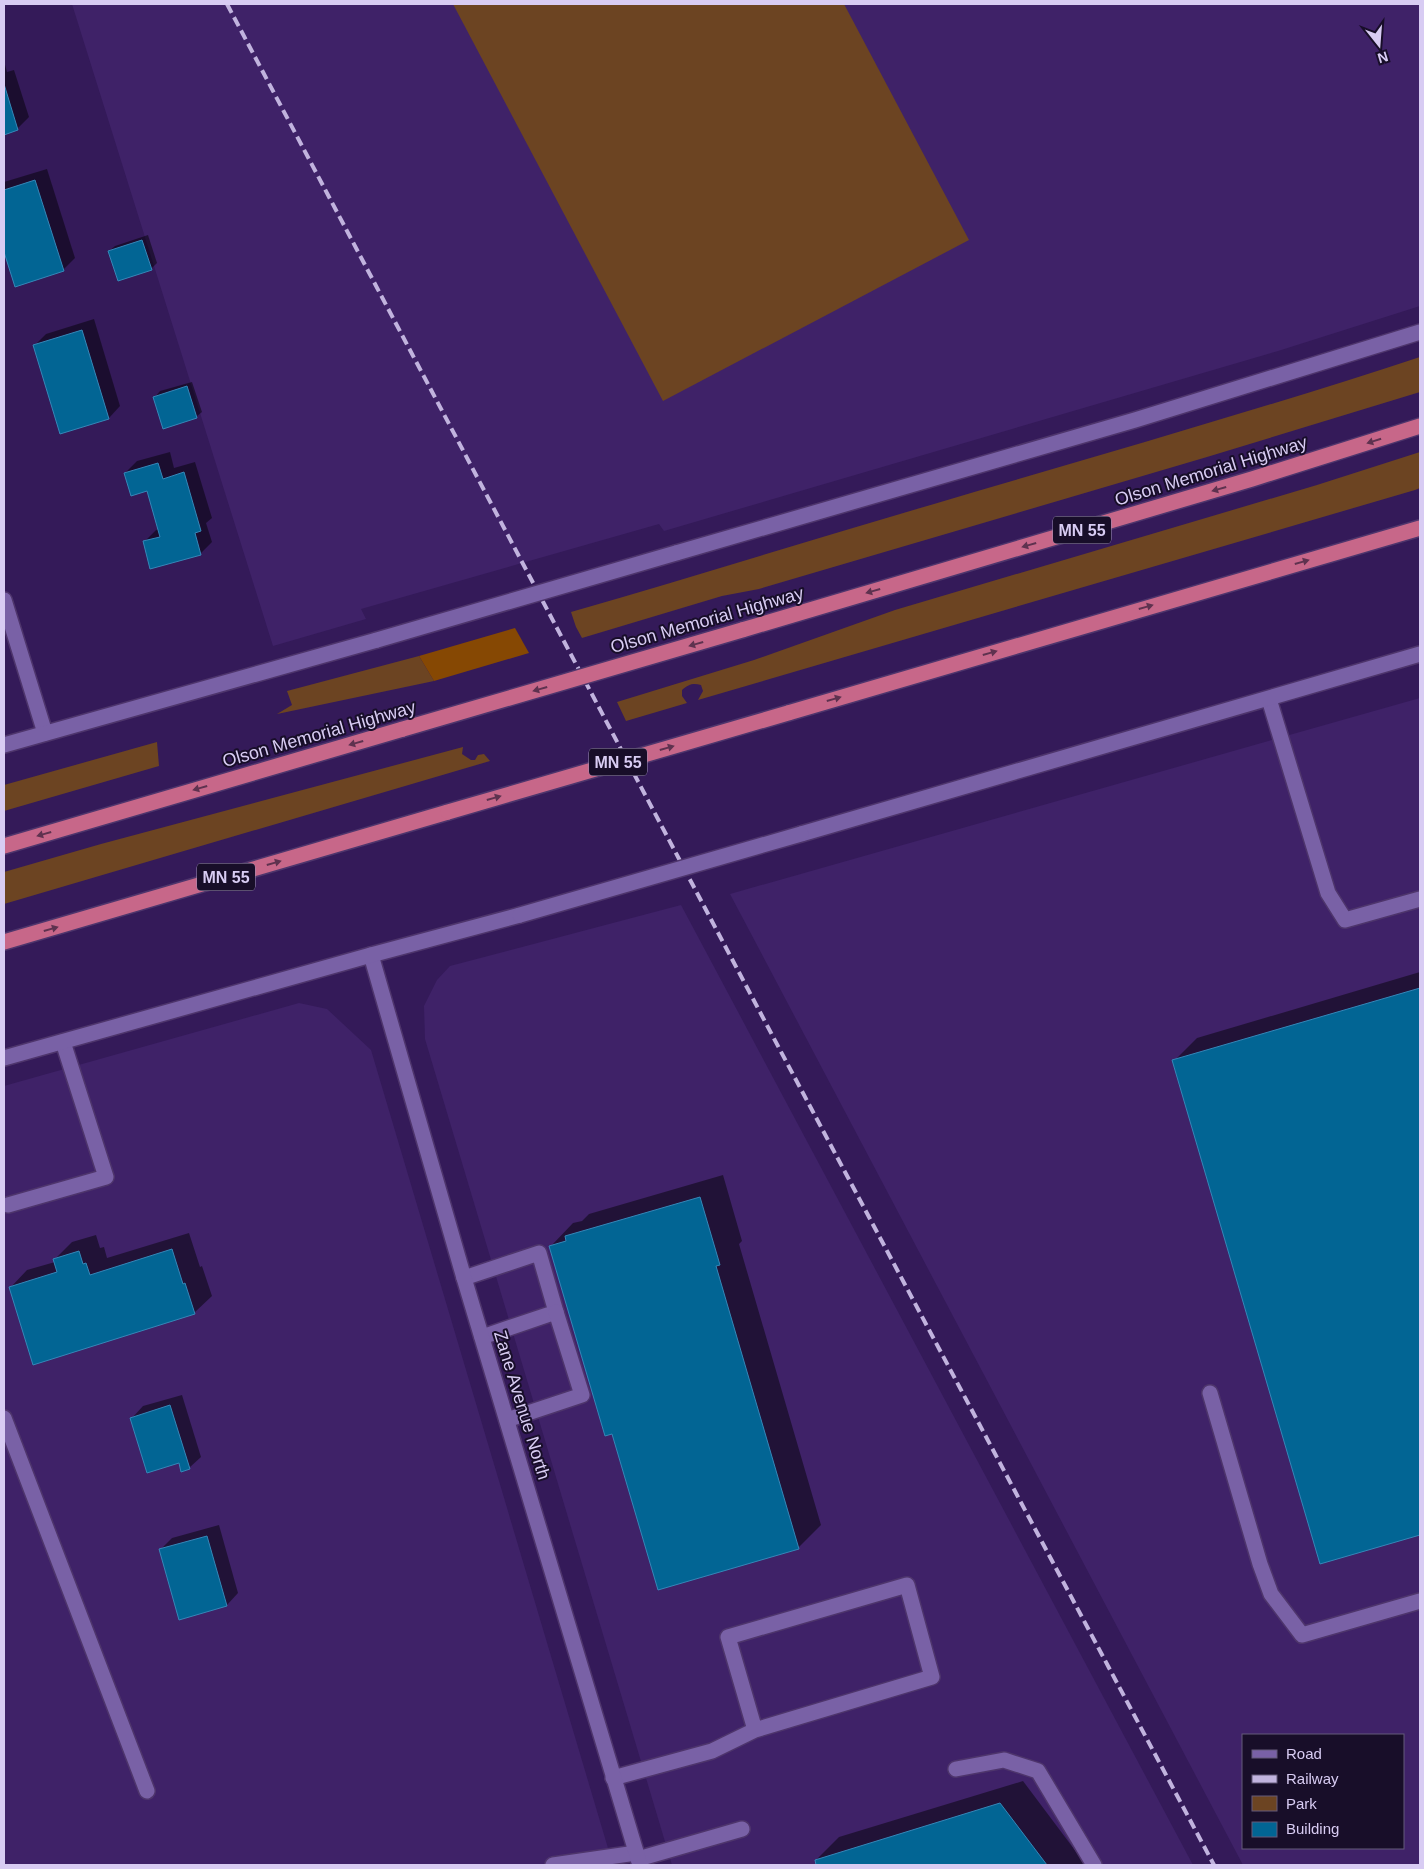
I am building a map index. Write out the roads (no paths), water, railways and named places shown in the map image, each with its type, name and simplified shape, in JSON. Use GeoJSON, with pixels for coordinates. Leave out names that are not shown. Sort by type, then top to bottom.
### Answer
{"type":"FeatureCollection","features":[{"type":"Feature","properties":{"kind":"highway","name":"Olson Memorial Highway"},"geometry":{"type":"LineString","coordinates":[[4,846],[1252,479],[1420,426]]}},
{"type":"Feature","properties":{"kind":"highway","name":"MN 55"},"geometry":{"type":"LineString","coordinates":[[4,942],[1420,528]]}},
{"type":"Feature","properties":{"kind":"street"},"geometry":{"type":"LineString","coordinates":[[4,745],[377,640],[1135,420],[1420,332]]}},
{"type":"Feature","properties":{"kind":"street"},"geometry":{"type":"LineString","coordinates":[[4,600],[45,734]]}},
{"type":"Feature","properties":{"kind":"street"},"geometry":{"type":"LineString","coordinates":[[4,1058],[371,954],[520,915],[1420,654]]}},
{"type":"Feature","properties":{"kind":"street"},"geometry":{"type":"LineString","coordinates":[[1269,699],[1328,893],[1345,920],[1420,899]]}},
{"type":"Feature","properties":{"kind":"street","name":"Zane Avenue North"},"geometry":{"type":"LineString","coordinates":[[371,954],[464,1278],[638,1859]]}},
{"type":"Feature","properties":{"kind":"street"},"geometry":{"type":"LineString","coordinates":[[8,1205],[106,1177],[63,1042]]}},
{"type":"Feature","properties":{"kind":"street"},"geometry":{"type":"LineString","coordinates":[[464,1278],[539,1253],[582,1395],[507,1420]]}},
{"type":"Feature","properties":{"kind":"street"},"geometry":{"type":"LineString","coordinates":[[482,1337],[556,1312]]}},
{"type":"Feature","properties":{"kind":"street"},"geometry":{"type":"LineString","coordinates":[[1210,1393],[1260,1564],[1271,1594],[1302,1635],[1420,1601]]}},
{"type":"Feature","properties":{"kind":"street"},"geometry":{"type":"LineString","coordinates":[[4,1418],[147,1791]]}},
{"type":"Feature","properties":{"kind":"street"},"geometry":{"type":"LineString","coordinates":[[613,1778],[712,1751],[755,1730],[932,1677],[907,1585],[728,1637],[755,1730]]}},
{"type":"Feature","properties":{"kind":"street"},"geometry":{"type":"LineString","coordinates":[[956,1769],[1004,1760],[1038,1771],[1094,1865]]}},
{"type":"Feature","properties":{"kind":"street"},"geometry":{"type":"LineString","coordinates":[[553,1865],[638,1859],[742,1829]]}},
{"type":"Feature","properties":{"kind":"railway"},"geometry":{"type":"LineString","coordinates":[[227,4],[1214,1865]]}}]}
